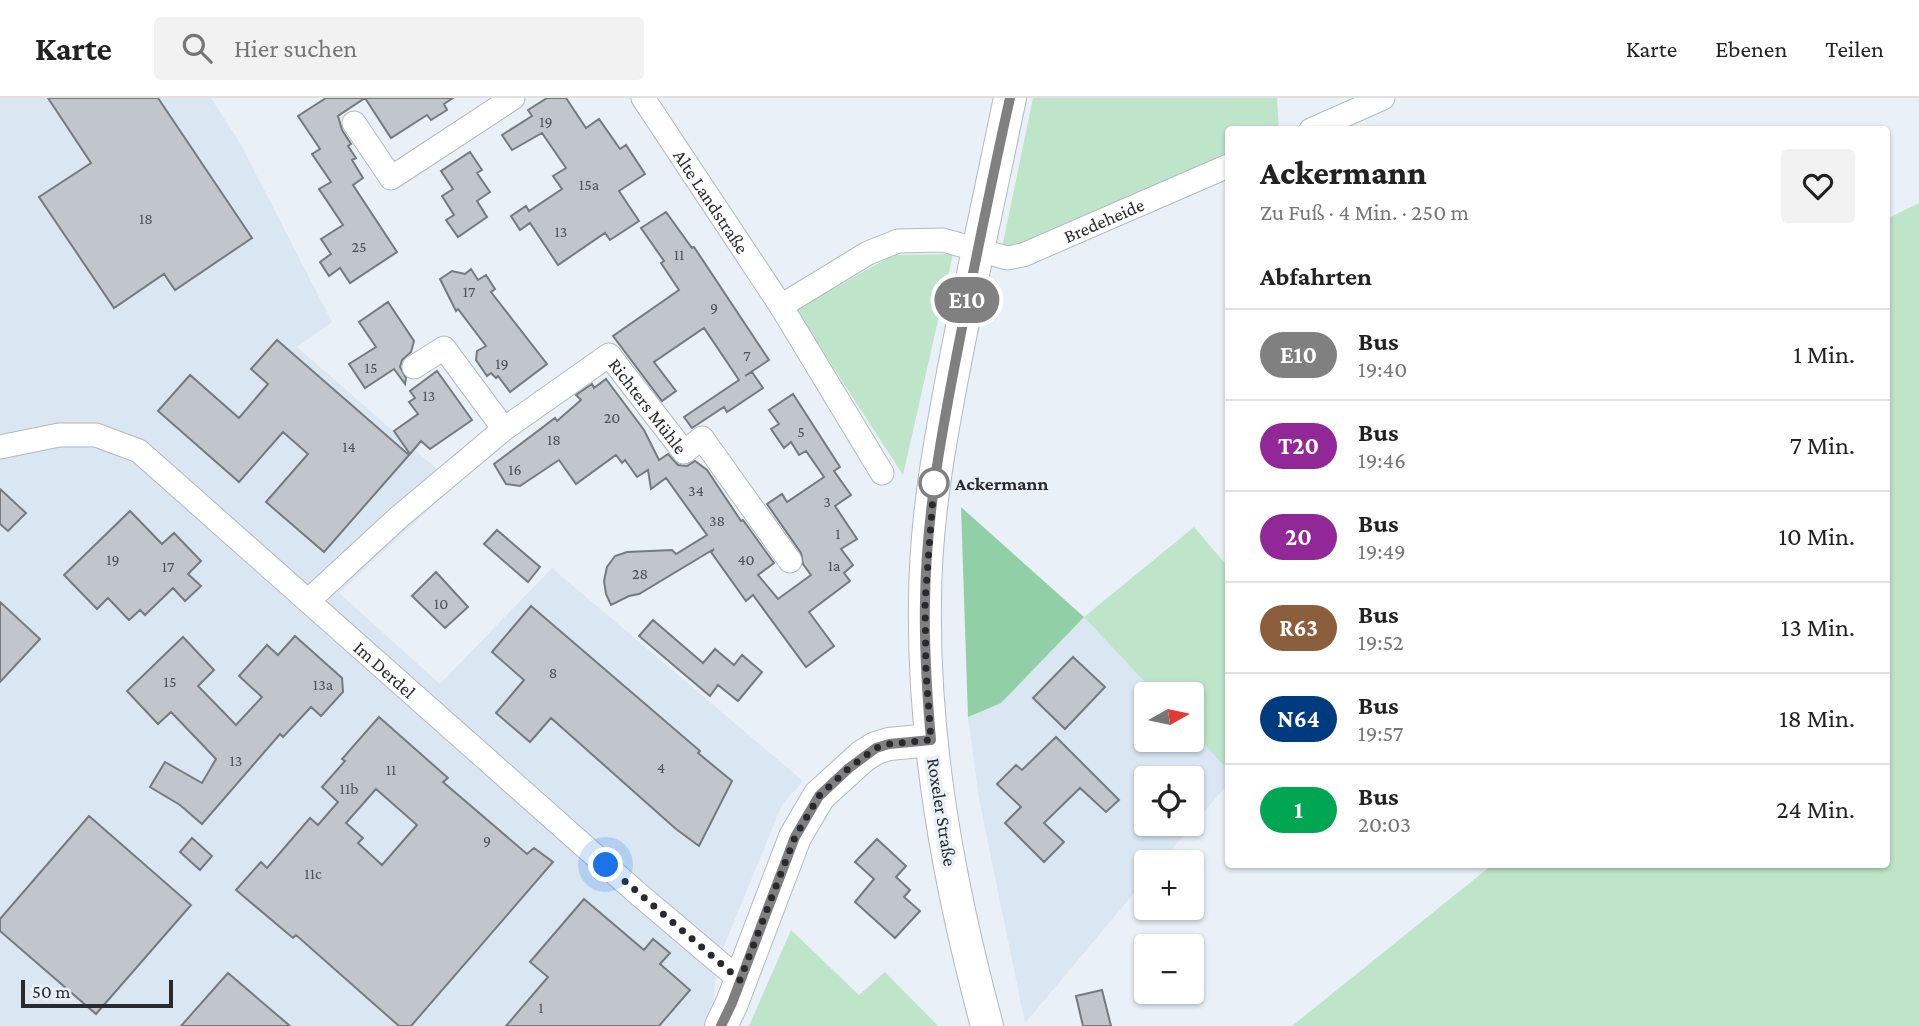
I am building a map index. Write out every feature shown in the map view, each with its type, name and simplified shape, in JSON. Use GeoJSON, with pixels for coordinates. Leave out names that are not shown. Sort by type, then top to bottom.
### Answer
{"type":"FeatureCollection","features":[{"type":"Feature","properties":{"kind":"main road","name":"Roxeler Straße"},"geometry":{"type":"LineString","coordinates":[[987,1026],[958,906],[939,803],[926,671],[925,602],[939,442],[1010,98]]}},
{"type":"Feature","properties":{"kind":"main road"},"geometry":{"type":"LineString","coordinates":[[721,1026],[795,837],[819,796],[844,772],[876,748],[931,740]]}},
{"type":"Feature","properties":{"kind":"street"},"geometry":{"type":"LineString","coordinates":[[354,123],[391,178],[513,98]]}},
{"type":"Feature","properties":{"kind":"street","name":"Alte Landstraße"},"geometry":{"type":"LineString","coordinates":[[643,98],[781,306],[882,473]]}},
{"type":"Feature","properties":{"kind":"street"},"geometry":{"type":"LineString","coordinates":[[1320,126],[1383,98]]}},
{"type":"Feature","properties":{"kind":"street","name":"Bredeheide"},"geometry":{"type":"LineString","coordinates":[[977,249],[1007,258],[1023,256],[1225,167]]}},
{"type":"Feature","properties":{"kind":"street"},"geometry":{"type":"LineString","coordinates":[[781,306],[868,253],[898,242],[943,240],[977,249]]}},
{"type":"Feature","properties":{"kind":"street"},"geometry":{"type":"LineString","coordinates":[[414,367],[444,348],[504,429]]}},
{"type":"Feature","properties":{"kind":"street","name":"Richters Mühle"},"geometry":{"type":"LineString","coordinates":[[309,600],[399,517],[504,429],[609,355],[684,452],[702,438],[790,561]]}},
{"type":"Feature","properties":{"kind":"street","name":"Im Derdel"},"geometry":{"type":"LineString","coordinates":[[0,447],[59,435],[96,435],[139,451],[636,892],[740,980]]}},
{"type":"Feature","properties":{"kind":"shaded area"},"geometry":{"type":"Polygon","coordinates":[[[0,98],[211,98],[240,143],[332,322],[297,347],[455,485],[339,593],[440,684],[552,568],[803,781],[782,805],[717,963],[712,1020],[708,1026],[0,1026],[0,98]]]}},
{"type":"Feature","properties":{"kind":"shaded area"},"geometry":{"type":"Polygon","coordinates":[[[1084,617],[1145,682],[1134,682],[1134,752],[1204,752],[1204,744],[1225,767],[1225,787],[1204,812],[1204,766],[1134,766],[1134,836],[1183,836],[1171,850],[1134,850],[1134,893],[1025,1023],[979,799],[968,717],[1001,702],[1084,617]]]}},
{"type":"Feature","properties":{"kind":"green space"},"geometry":{"type":"Polygon","coordinates":[[[1033,98],[1277,98],[1279,126],[1225,126],[1225,156],[1000,257],[1033,98]]]}},
{"type":"Feature","properties":{"kind":"green space"},"geometry":{"type":"Polygon","coordinates":[[[1919,203],[1919,1026],[1292,1026],[1488,868],[1890,868],[1890,217],[1919,203]]]}},
{"type":"Feature","properties":{"kind":"green space"},"geometry":{"type":"Polygon","coordinates":[[[953,254],[903,475],[796,310],[893,255],[953,254]]]}},
{"type":"Feature","properties":{"kind":"green space"},"geometry":{"type":"Polygon","coordinates":[[[961,507],[1084,617],[1001,703],[968,717],[961,507]]]}},
{"type":"Feature","properties":{"kind":"green space"},"geometry":{"type":"Polygon","coordinates":[[[1194,527],[1225,563],[1225,767],[1204,744],[1204,682],[1145,682],[1084,617],[1194,527]]]}},
{"type":"Feature","properties":{"kind":"green space"},"geometry":{"type":"Polygon","coordinates":[[[791,930],[859,995],[885,972],[938,1026],[749,1026],[791,930]]]}},
{"type":"Feature","properties":{"kind":"building"},"geometry":{"type":"Polygon","coordinates":[[[48,98],[158,98],[252,238],[175,290],[164,274],[114,308],[39,197],[91,163],[48,98]]]}},
{"type":"Feature","properties":{"kind":"building"},"geometry":{"type":"Polygon","coordinates":[[[326,98],[365,98],[338,116],[342,130],[351,144],[348,146],[356,158],[352,160],[363,178],[353,185],[397,252],[350,283],[340,268],[329,276],[320,262],[331,254],[321,239],[343,225],[319,189],[331,182],[312,154],[320,149],[298,116],[326,98]]]}},
{"type":"Feature","properties":{"kind":"building"},"geometry":{"type":"Polygon","coordinates":[[[365,98],[453,98],[444,104],[447,110],[431,120],[427,115],[391,138],[365,98]]]}},
{"type":"Feature","properties":{"kind":"building"},"geometry":{"type":"Polygon","coordinates":[[[547,98],[566,98],[586,128],[599,119],[620,149],[626,145],[645,174],[619,191],[639,221],[610,240],[605,233],[558,265],[530,223],[520,230],[511,216],[526,206],[529,211],[562,189],[553,176],[566,168],[542,133],[512,150],[502,135],[532,116],[528,110],[547,98]]]}},
{"type":"Feature","properties":{"kind":"building"},"geometry":{"type":"Polygon","coordinates":[[[470,152],[482,170],[477,173],[490,192],[477,201],[487,217],[458,237],[446,220],[454,215],[442,196],[453,189],[441,171],[470,152]]]}},
{"type":"Feature","properties":{"kind":"building"},"geometry":{"type":"Polygon","coordinates":[[[666,212],[692,248],[694,247],[769,360],[745,376],[752,372],[763,388],[727,412],[724,407],[692,428],[684,417],[739,380],[704,328],[654,362],[676,391],[662,401],[613,336],[679,290],[661,263],[664,261],[641,228],[666,212]]]}},
{"type":"Feature","properties":{"kind":"building"},"geometry":{"type":"Polygon","coordinates":[[[471,269],[478,280],[486,275],[495,289],[491,292],[547,364],[510,392],[498,376],[496,378],[491,373],[487,376],[476,360],[477,351],[486,346],[458,309],[456,311],[440,279],[452,271],[465,274],[471,269]]]}},
{"type":"Feature","properties":{"kind":"building"},"geometry":{"type":"Polygon","coordinates":[[[388,302],[414,341],[411,352],[402,360],[400,367],[406,378],[405,384],[394,369],[365,388],[349,364],[376,347],[359,322],[388,302]]]}},
{"type":"Feature","properties":{"kind":"building"},"geometry":{"type":"Polygon","coordinates":[[[277,340],[409,455],[324,552],[266,502],[308,454],[283,432],[239,482],[158,411],[190,375],[239,418],[268,384],[251,369],[277,340]]]}},
{"type":"Feature","properties":{"kind":"building"},"geometry":{"type":"Polygon","coordinates":[[[437,371],[472,420],[430,449],[421,441],[410,454],[394,431],[418,414],[409,402],[415,398],[410,391],[437,371]]]}},
{"type":"Feature","properties":{"kind":"building"},"geometry":{"type":"Polygon","coordinates":[[[606,379],[644,430],[659,460],[668,454],[678,465],[687,466],[695,461],[707,470],[741,521],[743,520],[774,563],[758,575],[778,599],[811,575],[803,564],[801,553],[767,504],[782,494],[787,502],[824,477],[806,451],[799,455],[791,442],[784,448],[771,429],[779,424],[769,410],[793,394],[840,467],[834,471],[851,495],[835,506],[857,539],[841,549],[853,565],[844,573],[850,581],[809,612],[834,646],[806,667],[753,595],[746,601],[711,552],[714,549],[639,594],[611,605],[604,581],[607,567],[615,556],[627,552],[672,550],[676,554],[707,535],[666,478],[651,489],[648,470],[637,477],[625,460],[622,463],[616,455],[576,484],[559,460],[520,486],[506,484],[494,464],[555,418],[557,421],[581,400],[576,395],[592,384],[594,388],[606,379]]]}},
{"type":"Feature","properties":{"kind":"building"},"geometry":{"type":"Polygon","coordinates":[[[0,489],[26,513],[8,531],[0,524],[0,489]]]}},
{"type":"Feature","properties":{"kind":"building"},"geometry":{"type":"Polygon","coordinates":[[[130,511],[162,544],[174,533],[201,561],[188,574],[201,586],[185,601],[173,588],[145,615],[140,610],[129,620],[108,598],[97,609],[64,575],[130,511]]]}},
{"type":"Feature","properties":{"kind":"building"},"geometry":{"type":"Polygon","coordinates":[[[497,530],[540,567],[528,582],[484,544],[497,530]]]}},
{"type":"Feature","properties":{"kind":"building"},"geometry":{"type":"Polygon","coordinates":[[[436,572],[468,607],[445,628],[412,596],[436,572]]]}},
{"type":"Feature","properties":{"kind":"building"},"geometry":{"type":"Polygon","coordinates":[[[0,602],[40,639],[0,682],[0,602]]]}},
{"type":"Feature","properties":{"kind":"building"},"geometry":{"type":"Polygon","coordinates":[[[531,606],[732,781],[699,846],[676,829],[551,718],[530,742],[496,713],[524,680],[492,652],[531,606]]]}},
{"type":"Feature","properties":{"kind":"building"},"geometry":{"type":"Polygon","coordinates":[[[653,620],[703,663],[715,649],[734,665],[742,655],[762,672],[738,701],[718,685],[710,696],[639,636],[653,620]]]}},
{"type":"Feature","properties":{"kind":"building"},"geometry":{"type":"Polygon","coordinates":[[[295,636],[342,678],[343,692],[321,716],[311,707],[283,737],[280,734],[202,824],[180,805],[150,787],[165,762],[202,783],[216,759],[171,712],[158,724],[127,691],[183,637],[214,670],[198,686],[236,725],[262,697],[239,676],[267,645],[278,655],[295,636]]]}},
{"type":"Feature","properties":{"kind":"building"},"geometry":{"type":"Polygon","coordinates":[[[1073,657],[1105,687],[1065,729],[1033,698],[1073,657]]]}},
{"type":"Feature","properties":{"kind":"building"},"geometry":{"type":"Polygon","coordinates":[[[379,717],[448,778],[443,782],[527,854],[534,848],[553,862],[411,1026],[399,1026],[296,935],[293,938],[236,890],[261,862],[267,868],[310,818],[318,825],[338,802],[322,787],[345,761],[342,759],[379,717]],[[376,789],[346,823],[363,838],[358,843],[382,865],[417,825],[376,789]]]}},
{"type":"Feature","properties":{"kind":"building"},"geometry":{"type":"Polygon","coordinates":[[[1056,737],[1119,800],[1106,812],[1080,788],[1044,823],[1064,842],[1044,862],[1005,823],[1021,807],[997,784],[1016,765],[1022,770],[1056,737]]]}},
{"type":"Feature","properties":{"kind":"building"},"geometry":{"type":"Polygon","coordinates":[[[89,816],[191,905],[96,1014],[0,931],[0,919],[89,816]]]}},
{"type":"Feature","properties":{"kind":"building"},"geometry":{"type":"Polygon","coordinates":[[[192,838],[212,856],[200,870],[180,852],[192,838]]]}},
{"type":"Feature","properties":{"kind":"building"},"geometry":{"type":"Polygon","coordinates":[[[877,839],[906,866],[896,877],[910,890],[904,897],[920,911],[895,938],[855,902],[874,879],[855,862],[877,839]]]}},
{"type":"Feature","properties":{"kind":"building"},"geometry":{"type":"Polygon","coordinates":[[[584,899],[644,950],[653,939],[670,953],[660,964],[690,990],[659,1026],[506,1026],[548,977],[530,962],[584,899]]]}},
{"type":"Feature","properties":{"kind":"building"},"geometry":{"type":"Polygon","coordinates":[[[228,973],[290,1026],[181,1026],[228,973]]]}},
{"type":"Feature","properties":{"kind":"building"},"geometry":{"type":"Polygon","coordinates":[[[1102,990],[1111,1026],[1083,1026],[1076,996],[1102,990]]]}},
{"type":"Feature","properties":{"kind":"bus line","name":"E10"},"geometry":{"type":"LineString","coordinates":[[721,1026],[795,837],[819,796],[835,779],[876,748],[931,740],[925,602],[939,442],[1010,98]]}},
{"type":"Feature","properties":{"kind":"place","name":"Ackermann"},"geometry":{"type":"Point","coordinates":[934,483]}},
{"type":"Feature","properties":{"kind":"route"},"geometry":{"type":"LineString","coordinates":[[606,865],[740,980],[795,837],[819,796],[835,779],[876,748],[931,740],[925,602],[934,483]]}}]}
